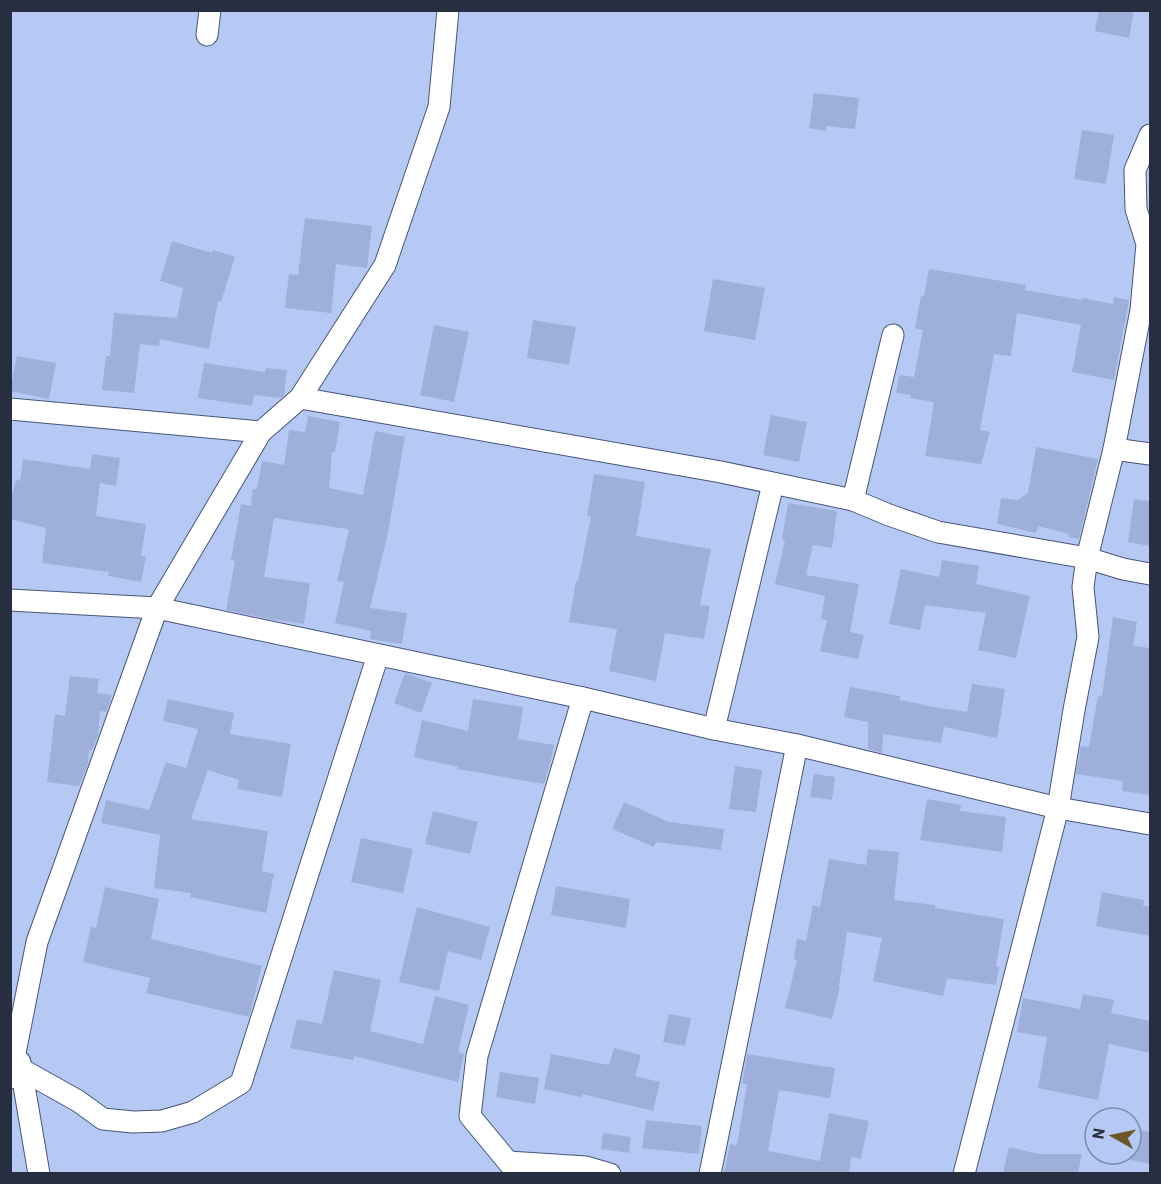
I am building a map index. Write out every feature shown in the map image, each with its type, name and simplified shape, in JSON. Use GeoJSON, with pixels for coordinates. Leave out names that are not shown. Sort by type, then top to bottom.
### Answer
{"type":"FeatureCollection","features":[{"type":"Feature","properties":{"kind":"street"},"geometry":{"type":"LineString","coordinates":[[207,34],[210,10]]}},
{"type":"Feature","properties":{"kind":"street"},"geometry":{"type":"LineString","coordinates":[[39,1173],[16,1073],[18,1042],[37,942],[157,608],[261,432],[300,398],[385,265],[440,107],[448,10]]}},
{"type":"Feature","properties":{"kind":"street"},"geometry":{"type":"LineString","coordinates":[[964,1173],[1058,808],[1088,637],[1083,587],[1087,558],[1114,449],[1142,310],[1147,244],[1136,209],[1135,170],[1150,135]]}},
{"type":"Feature","properties":{"kind":"street"},"geometry":{"type":"LineString","coordinates":[[853,500],[893,335]]}},
{"type":"Feature","properties":{"kind":"street"},"geometry":{"type":"LineString","coordinates":[[300,398],[721,472],[853,500],[938,532],[1087,558],[1123,569],[1150,574]]}},
{"type":"Feature","properties":{"kind":"street"},"geometry":{"type":"LineString","coordinates":[[10,409],[261,432]]}},
{"type":"Feature","properties":{"kind":"street"},"geometry":{"type":"LineString","coordinates":[[1114,449],[1150,454]]}},
{"type":"Feature","properties":{"kind":"street"},"geometry":{"type":"LineString","coordinates":[[714,729],[773,484]]}},
{"type":"Feature","properties":{"kind":"street"},"geometry":{"type":"LineString","coordinates":[[10,600],[157,608],[797,745],[1058,808],[1150,824]]}},
{"type":"Feature","properties":{"kind":"street"},"geometry":{"type":"LineString","coordinates":[[16,1073],[78,1101],[103,1119],[133,1122],[162,1121],[193,1112],[242,1083],[378,655]]}},
{"type":"Feature","properties":{"kind":"street"},"geometry":{"type":"LineString","coordinates":[[583,698],[477,1056],[470,1116],[513,1168],[610,1173]]}},
{"type":"Feature","properties":{"kind":"street"},"geometry":{"type":"LineString","coordinates":[[710,1173],[797,745]]}},
{"type":"Feature","properties":{"kind":"building"},"geometry":{"type":"Polygon","coordinates":[[[1099,10],[1134,10],[1129,38],[1095,31],[1099,10]]]}},
{"type":"Feature","properties":{"kind":"building"},"geometry":{"type":"Polygon","coordinates":[[[814,93],[859,98],[855,129],[826,126],[826,131],[809,128],[814,93]]]}},
{"type":"Feature","properties":{"kind":"building"},"geometry":{"type":"Polygon","coordinates":[[[1082,130],[1114,135],[1106,184],[1074,179],[1082,130]]]}},
{"type":"Feature","properties":{"kind":"building"},"geometry":{"type":"Polygon","coordinates":[[[305,218],[372,226],[367,268],[336,264],[331,313],[285,308],[289,274],[298,275],[305,218]]]}},
{"type":"Feature","properties":{"kind":"building"},"geometry":{"type":"Polygon","coordinates":[[[172,241],[235,257],[221,302],[218,301],[209,349],[160,339],[159,346],[140,344],[134,393],[102,390],[106,356],[110,356],[114,313],[177,318],[183,288],[160,281],[172,241]]]}},
{"type":"Feature","properties":{"kind":"building"},"geometry":{"type":"Polygon","coordinates":[[[929,269],[1026,285],[1025,290],[1082,300],[1083,298],[1113,304],[1114,297],[1129,300],[1114,380],[1072,372],[1081,325],[1017,313],[1011,356],[994,354],[980,430],[990,432],[981,464],[925,456],[934,402],[896,393],[899,375],[914,377],[923,330],[915,328],[929,269]]]}},
{"type":"Feature","properties":{"kind":"building"},"geometry":{"type":"Polygon","coordinates":[[[713,279],[765,288],[755,340],[704,331],[713,279]]]}},
{"type":"Feature","properties":{"kind":"building"},"geometry":{"type":"Polygon","coordinates":[[[533,320],[576,327],[569,365],[527,358],[533,320]]]}},
{"type":"Feature","properties":{"kind":"building"},"geometry":{"type":"Polygon","coordinates":[[[434,325],[469,332],[454,402],[420,395],[434,325]]]}},
{"type":"Feature","properties":{"kind":"building"},"geometry":{"type":"Polygon","coordinates":[[[17,356],[56,363],[49,399],[10,391],[17,356]]]}},
{"type":"Feature","properties":{"kind":"building"},"geometry":{"type":"Polygon","coordinates":[[[204,363],[265,372],[266,368],[287,370],[284,395],[280,398],[254,395],[252,406],[198,398],[204,363]]]}},
{"type":"Feature","properties":{"kind":"building"},"geometry":{"type":"Polygon","coordinates":[[[771,415],[807,422],[799,462],[763,455],[771,415]]]}},
{"type":"Feature","properties":{"kind":"building"},"geometry":{"type":"Polygon","coordinates":[[[308,416],[340,422],[335,452],[332,452],[329,488],[363,495],[375,431],[405,437],[387,537],[370,608],[407,613],[402,644],[370,639],[371,631],[335,623],[344,582],[337,581],[349,530],[347,529],[274,518],[264,577],[310,583],[304,624],[226,610],[235,561],[231,560],[241,504],[251,506],[253,489],[257,489],[262,461],[284,465],[289,430],[305,432],[308,416]]]}},
{"type":"Feature","properties":{"kind":"building"},"geometry":{"type":"Polygon","coordinates":[[[1036,447],[1098,459],[1079,539],[1038,526],[1036,533],[997,524],[1001,498],[1018,500],[1028,493],[1036,447]]]}},
{"type":"Feature","properties":{"kind":"building"},"geometry":{"type":"Polygon","coordinates":[[[92,454],[120,458],[116,486],[100,483],[96,516],[146,524],[141,556],[146,557],[141,582],[108,576],[109,572],[42,563],[46,528],[10,519],[10,502],[16,480],[20,481],[23,459],[90,469],[92,454]]]}},
{"type":"Feature","properties":{"kind":"building"},"geometry":{"type":"Polygon","coordinates":[[[594,474],[645,482],[636,536],[711,549],[700,605],[710,606],[704,639],[665,633],[656,681],[609,671],[617,629],[569,622],[591,516],[587,516],[594,474]]]}},
{"type":"Feature","properties":{"kind":"building"},"geometry":{"type":"Polygon","coordinates":[[[1134,499],[1150,501],[1150,546],[1128,542],[1134,499]]]}},
{"type":"Feature","properties":{"kind":"building"},"geometry":{"type":"Polygon","coordinates":[[[788,503],[837,511],[832,548],[813,545],[806,575],[859,584],[850,632],[864,635],[858,659],[820,651],[827,620],[821,619],[825,596],[775,584],[785,541],[782,540],[788,503]]]}},
{"type":"Feature","properties":{"kind":"building"},"geometry":{"type":"Polygon","coordinates":[[[942,560],[979,566],[976,584],[1030,596],[1016,658],[978,650],[986,613],[925,605],[920,630],[889,624],[901,569],[939,577],[942,560]]]}},
{"type":"Feature","properties":{"kind":"building"},"geometry":{"type":"Polygon","coordinates":[[[1113,617],[1137,622],[1133,646],[1150,648],[1150,795],[1122,791],[1123,781],[1076,774],[1081,746],[1089,747],[1098,696],[1102,697],[1113,617]]]}},
{"type":"Feature","properties":{"kind":"building"},"geometry":{"type":"Polygon","coordinates":[[[405,673],[432,683],[421,713],[394,703],[405,673]]]}},
{"type":"Feature","properties":{"kind":"building"},"geometry":{"type":"Polygon","coordinates":[[[70,676],[99,679],[97,693],[112,695],[106,712],[100,711],[98,735],[92,750],[89,750],[88,763],[79,786],[47,782],[55,714],[65,716],[70,676]]]}},
{"type":"Feature","properties":{"kind":"building"},"geometry":{"type":"Polygon","coordinates":[[[972,684],[1005,689],[997,738],[944,727],[941,743],[883,734],[882,753],[868,749],[868,722],[844,717],[850,687],[900,696],[899,700],[922,705],[967,712],[972,684]]]}},
{"type":"Feature","properties":{"kind":"building"},"geometry":{"type":"Polygon","coordinates":[[[168,699],[234,713],[230,734],[291,744],[282,797],[237,789],[239,780],[208,770],[191,819],[268,831],[262,871],[274,874],[266,913],[190,897],[191,893],[154,888],[160,835],[101,823],[106,800],[149,810],[166,762],[186,768],[198,729],[163,721],[168,699]]]}},
{"type":"Feature","properties":{"kind":"building"},"geometry":{"type":"Polygon","coordinates":[[[473,699],[523,707],[518,739],[554,745],[544,784],[458,769],[458,767],[414,757],[422,720],[468,731],[473,699]]]}},
{"type":"Feature","properties":{"kind":"building"},"geometry":{"type":"Polygon","coordinates":[[[735,766],[762,770],[756,812],[729,809],[735,766]]]}},
{"type":"Feature","properties":{"kind":"building"},"geometry":{"type":"Polygon","coordinates":[[[814,774],[835,777],[832,800],[810,797],[814,774]]]}},
{"type":"Feature","properties":{"kind":"building"},"geometry":{"type":"Polygon","coordinates":[[[927,799],[961,805],[960,811],[1006,817],[1002,852],[920,840],[927,799]]]}},
{"type":"Feature","properties":{"kind":"building"},"geometry":{"type":"Polygon","coordinates":[[[624,802],[669,822],[724,829],[721,850],[656,842],[654,847],[612,829],[624,802]]]}},
{"type":"Feature","properties":{"kind":"building"},"geometry":{"type":"Polygon","coordinates":[[[433,811],[478,822],[470,854],[425,844],[433,811]]]}},
{"type":"Feature","properties":{"kind":"building"},"geometry":{"type":"Polygon","coordinates":[[[361,838],[413,849],[403,893],[351,882],[361,838]]]}},
{"type":"Feature","properties":{"kind":"building"},"geometry":{"type":"Polygon","coordinates":[[[868,849],[899,852],[894,900],[935,905],[935,908],[1004,919],[996,966],[999,967],[996,985],[947,978],[943,996],[873,981],[882,938],[847,932],[840,987],[832,1019],[785,1008],[797,960],[794,959],[797,939],[806,941],[813,905],[820,907],[829,859],[866,865],[868,849]]]}},
{"type":"Feature","properties":{"kind":"building"},"geometry":{"type":"Polygon","coordinates":[[[556,886],[630,899],[626,928],[551,915],[556,886]]]}},
{"type":"Feature","properties":{"kind":"building"},"geometry":{"type":"Polygon","coordinates":[[[105,887],[159,899],[151,939],[262,966],[249,1017],[146,993],[150,978],[83,962],[91,927],[96,928],[105,887]]]}},
{"type":"Feature","properties":{"kind":"building"},"geometry":{"type":"Polygon","coordinates":[[[1102,892],[1144,900],[1143,906],[1150,906],[1150,936],[1096,926],[1102,892]]]}},
{"type":"Feature","properties":{"kind":"building"},"geometry":{"type":"Polygon","coordinates":[[[417,907],[490,927],[481,960],[448,951],[439,991],[399,982],[417,907]]]}},
{"type":"Feature","properties":{"kind":"building"},"geometry":{"type":"Polygon","coordinates":[[[334,970],[381,980],[370,1031],[423,1044],[435,996],[469,1005],[458,1052],[464,1054],[458,1082],[354,1056],[353,1060],[290,1048],[297,1019],[322,1024],[334,970]]]}},
{"type":"Feature","properties":{"kind":"building"},"geometry":{"type":"Polygon","coordinates":[[[1083,994],[1114,1000],[1111,1013],[1150,1021],[1150,1053],[1109,1044],[1098,1100],[1038,1088],[1047,1037],[1017,1032],[1023,998],[1080,1009],[1083,994]]]}},
{"type":"Feature","properties":{"kind":"building"},"geometry":{"type":"Polygon","coordinates":[[[669,1014],[691,1018],[685,1046],[663,1042],[669,1014]]]}},
{"type":"Feature","properties":{"kind":"building"},"geometry":{"type":"Polygon","coordinates":[[[614,1048],[641,1055],[635,1076],[660,1082],[653,1111],[582,1094],[581,1097],[544,1089],[551,1054],[609,1065],[614,1048]]]}},
{"type":"Feature","properties":{"kind":"building"},"geometry":{"type":"Polygon","coordinates":[[[747,1054],[835,1068],[830,1098],[779,1090],[768,1151],[820,1161],[829,1113],[869,1121],[861,1159],[851,1157],[849,1173],[724,1173],[730,1144],[737,1145],[747,1084],[742,1084],[747,1054]]]}},
{"type":"Feature","properties":{"kind":"building"},"geometry":{"type":"Polygon","coordinates":[[[500,1072],[539,1078],[535,1104],[496,1097],[500,1072]]]}},
{"type":"Feature","properties":{"kind":"building"},"geometry":{"type":"Polygon","coordinates":[[[646,1120],[702,1126],[699,1154],[642,1148],[646,1120]]]}},
{"type":"Feature","properties":{"kind":"building"},"geometry":{"type":"Polygon","coordinates":[[[1143,1131],[1150,1132],[1150,1164],[1143,1163],[1143,1131]]]}},
{"type":"Feature","properties":{"kind":"building"},"geometry":{"type":"Polygon","coordinates":[[[603,1133],[631,1137],[629,1153],[601,1149],[603,1133]]]}},
{"type":"Feature","properties":{"kind":"building"},"geometry":{"type":"Polygon","coordinates":[[[1009,1147],[1039,1154],[1082,1154],[1078,1173],[1003,1173],[1009,1147]]]}}]}
